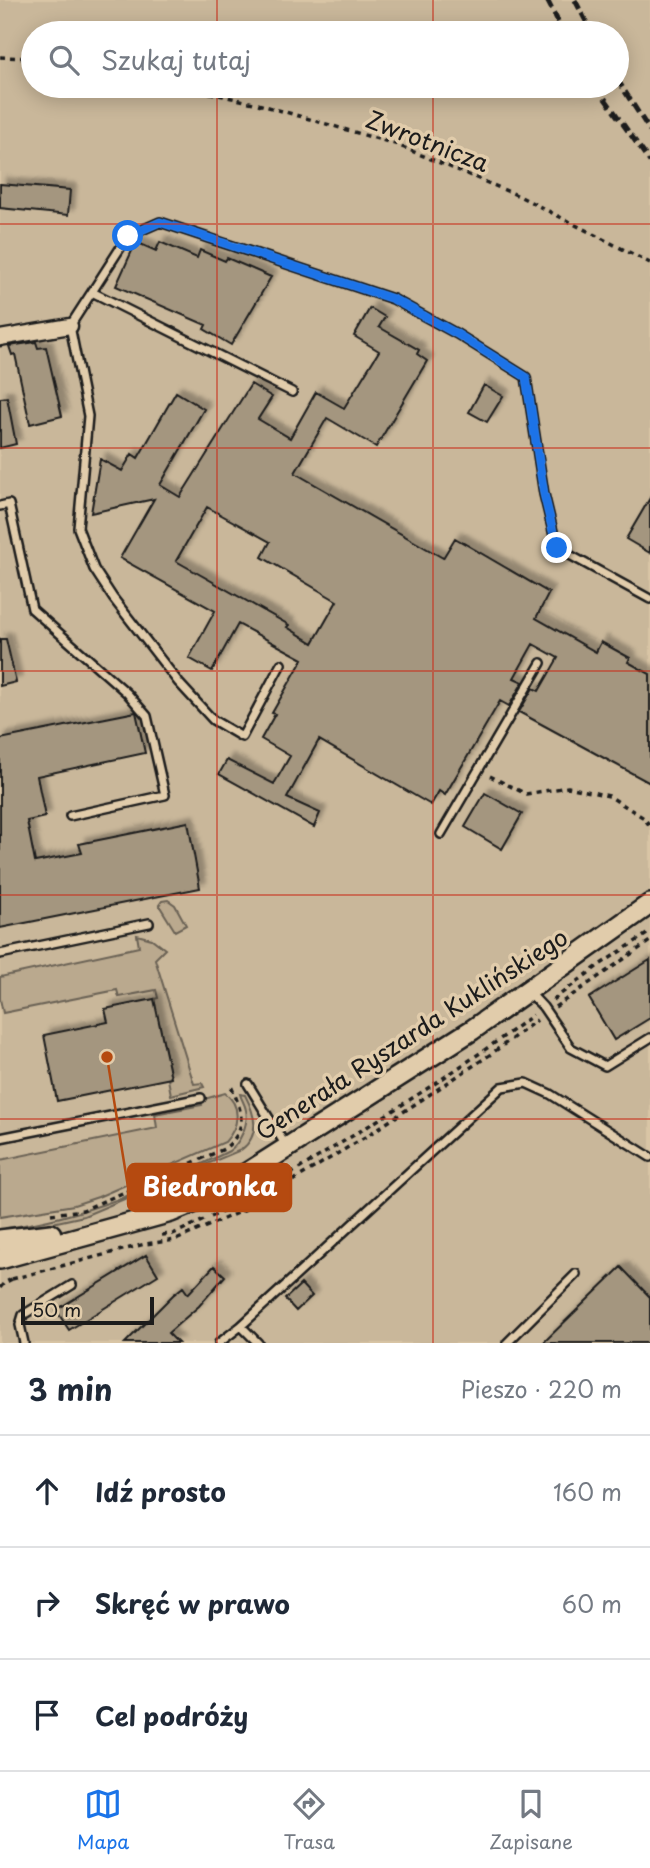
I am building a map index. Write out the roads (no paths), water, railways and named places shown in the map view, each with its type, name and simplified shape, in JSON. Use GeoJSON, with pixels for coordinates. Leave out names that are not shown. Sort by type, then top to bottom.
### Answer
{"type":"FeatureCollection","features":[{"type":"Feature","properties":{"kind":"main road","name":"Generała Ryszarda Kuklińskiego"},"geometry":{"type":"LineString","coordinates":[[0,1259],[171,1212],[203,1199],[287,1148],[528,991],[650,904]]}},
{"type":"Feature","properties":{"kind":"main road","name":"Generała Ryszarda Kuklińskiego"},"geometry":{"type":"LineString","coordinates":[[0,1240],[118,1226]]}},
{"type":"Feature","properties":{"kind":"street"},"geometry":{"type":"LineString","coordinates":[[0,338],[70,326]]}},
{"type":"Feature","properties":{"kind":"lane"},"geometry":{"type":"LineString","coordinates":[[281,664],[242,737],[213,720],[179,683],[113,598],[94,569],[78,528],[88,415],[70,326],[128,236],[160,222],[393,299],[457,334],[526,377],[544,494],[557,548],[650,599]]}},
{"type":"Feature","properties":{"kind":"lane"},"geometry":{"type":"LineString","coordinates":[[92,292],[292,391]]}},
{"type":"Feature","properties":{"kind":"lane"},"geometry":{"type":"LineString","coordinates":[[0,506],[9,504],[32,609],[127,693],[148,716],[165,795],[71,816]]}},
{"type":"Feature","properties":{"kind":"lane"},"geometry":{"type":"LineString","coordinates":[[441,834],[541,663]]}},
{"type":"Feature","properties":{"kind":"lane"},"geometry":{"type":"LineString","coordinates":[[0,954],[149,923]]}},
{"type":"Feature","properties":{"kind":"lane"},"geometry":{"type":"LineString","coordinates":[[528,991],[571,1048],[605,1066],[650,1038]]}},
{"type":"Feature","properties":{"kind":"lane"},"geometry":{"type":"LineString","coordinates":[[219,1343],[241,1326],[502,1087],[526,1083],[550,1094],[650,1157]]}},
{"type":"Feature","properties":{"kind":"lane"},"geometry":{"type":"LineString","coordinates":[[248,1084],[287,1148]]}},
{"type":"Feature","properties":{"kind":"lane"},"geometry":{"type":"LineString","coordinates":[[0,1138],[201,1098]]}},
{"type":"Feature","properties":{"kind":"lane"},"geometry":{"type":"LineString","coordinates":[[507,1343],[576,1273]]}},
{"type":"Feature","properties":{"kind":"lane"},"geometry":{"type":"LineString","coordinates":[[24,1343],[20,1325],[23,1315],[72,1285]]}},
{"type":"Feature","properties":{"kind":"lane"},"geometry":{"type":"LineString","coordinates":[[241,1326],[258,1343]]}},
{"type":"Feature","properties":{"kind":"railway"},"geometry":{"type":"LineString","coordinates":[[547,0],[558,21]]}},
{"type":"Feature","properties":{"kind":"railway"},"geometry":{"type":"LineString","coordinates":[[575,0],[586,21]]}},
{"type":"Feature","properties":{"kind":"railway"},"geometry":{"type":"LineString","coordinates":[[605,98],[650,162]]}},
{"type":"Feature","properties":{"kind":"railway"},"geometry":{"type":"LineString","coordinates":[[629,98],[650,131]]}},
{"type":"Feature","properties":{"kind":"place","name":"Biedronka"},"geometry":{"type":"Point","coordinates":[107,1057]}}]}
